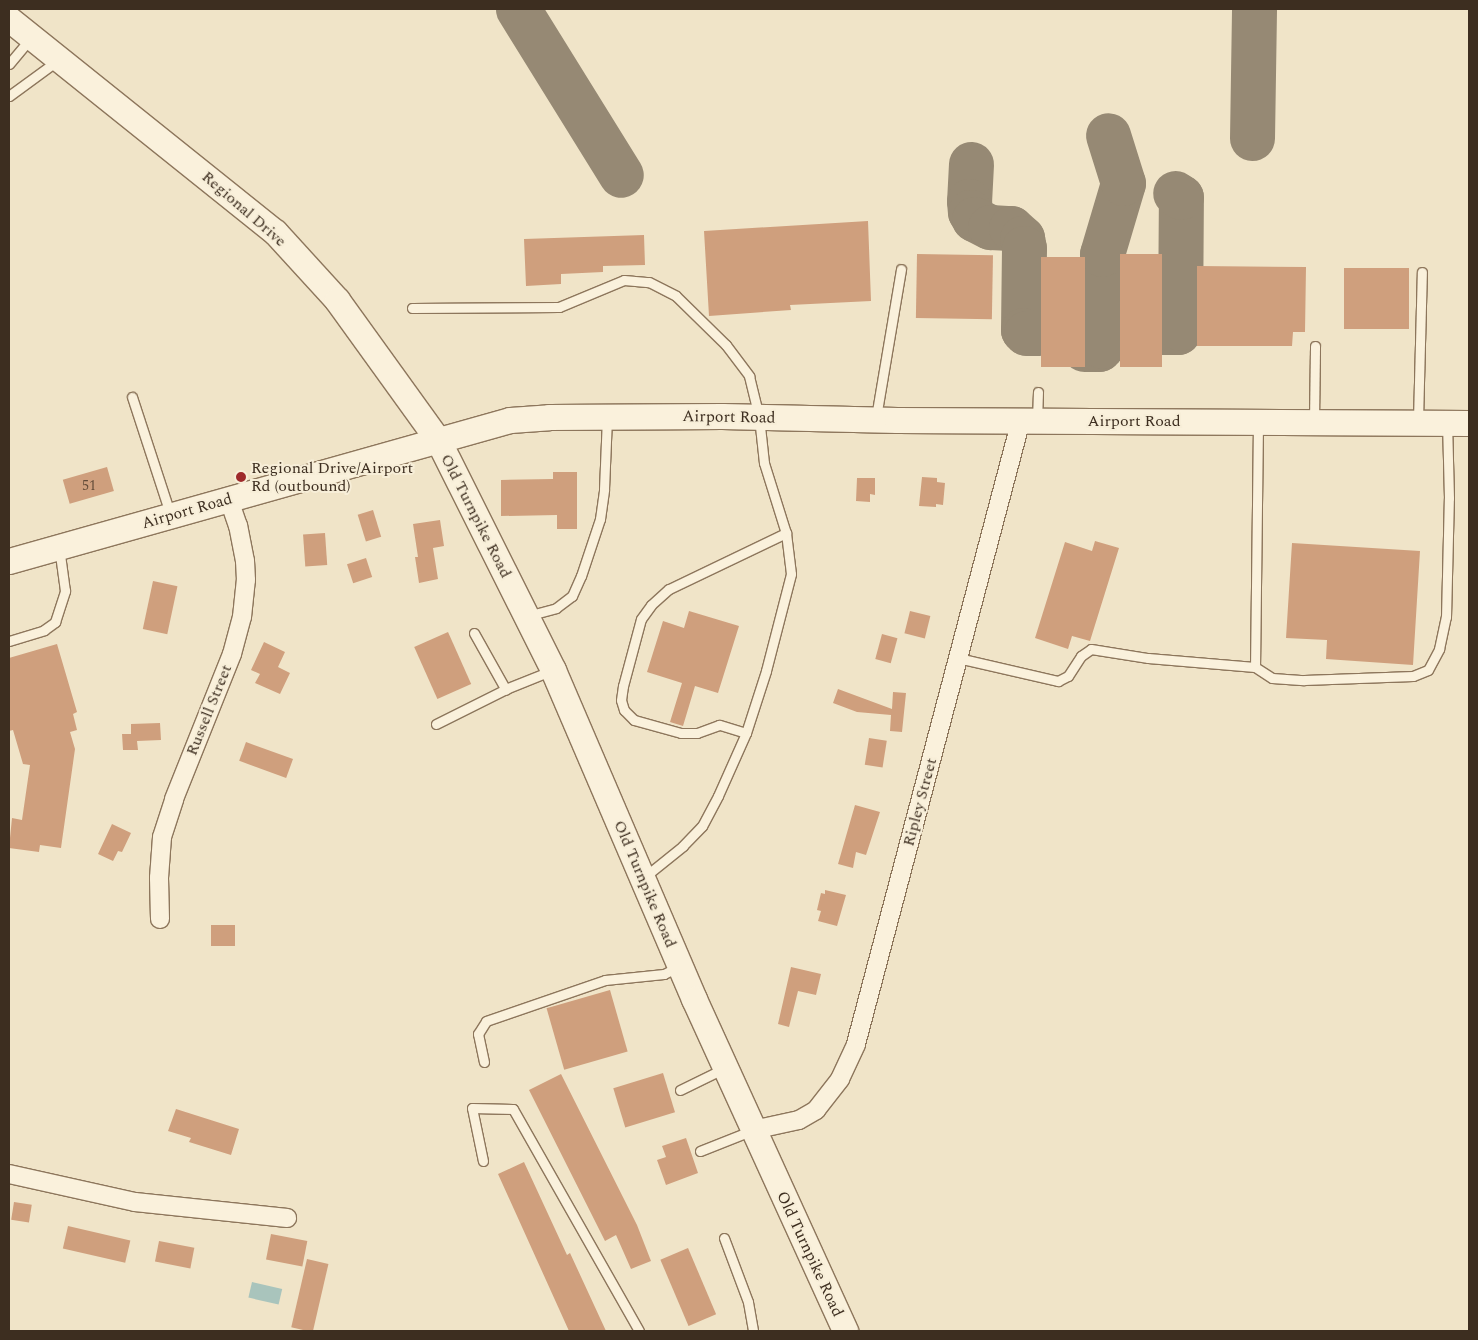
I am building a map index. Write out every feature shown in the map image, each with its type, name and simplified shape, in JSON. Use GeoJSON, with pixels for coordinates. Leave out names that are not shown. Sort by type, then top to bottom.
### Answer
{"type":"FeatureCollection","features":[{"type":"Feature","properties":{"kind":"street","name":"Regional Drive"},"geometry":{"type":"LineString","coordinates":[[9,18],[275,232],[337,300],[438,440]]}},
{"type":"Feature","properties":{"kind":"street","name":"Airport Road"},"geometry":{"type":"LineString","coordinates":[[9,561],[510,420],[549,417],[759,417],[875,420],[1458,423]]}},
{"type":"Feature","properties":{"kind":"street","name":"Ripley Street"},"geometry":{"type":"LineString","coordinates":[[753,1130],[799,1120],[816,1110],[840,1079],[856,1044],[958,658],[1029,420]]}},
{"type":"Feature","properties":{"kind":"street","name":"Old Turnpike Road"},"geometry":{"type":"LineString","coordinates":[[438,440],[553,670],[725,1068],[845,1331]]}},
{"type":"Feature","properties":{"kind":"street","name":"Russell Street"},"geometry":{"type":"LineString","coordinates":[[160,919],[159,878],[162,837],[174,799],[232,654],[242,617],[246,580],[245,561],[238,526],[229,500]]}},
{"type":"Feature","properties":{"kind":"street"},"geometry":{"type":"LineString","coordinates":[[9,1174],[135,1202],[287,1218]]}},
{"type":"Feature","properties":{"kind":"lane"},"geometry":{"type":"LineString","coordinates":[[9,64],[31,36]]}},
{"type":"Feature","properties":{"kind":"lane"},"geometry":{"type":"LineString","coordinates":[[9,96],[60,59]]}},
{"type":"Feature","properties":{"kind":"lane"},"geometry":{"type":"LineString","coordinates":[[875,420],[901,269]]}},
{"type":"Feature","properties":{"kind":"lane"},"geometry":{"type":"LineString","coordinates":[[1418,423],[1422,272]]}},
{"type":"Feature","properties":{"kind":"lane"},"geometry":{"type":"LineString","coordinates":[[412,308],[559,307],[624,280],[649,282],[676,296],[726,345],[749,376],[759,417],[764,463],[786,533],[791,574],[766,671],[746,733],[718,796],[702,826],[682,846],[643,878]]}},
{"type":"Feature","properties":{"kind":"lane"},"geometry":{"type":"LineString","coordinates":[[1314,422],[1315,346]]}},
{"type":"Feature","properties":{"kind":"lane"},"geometry":{"type":"LineString","coordinates":[[1029,420],[1038,392]]}},
{"type":"Feature","properties":{"kind":"lane"},"geometry":{"type":"LineString","coordinates":[[132,397],[171,516]]}},
{"type":"Feature","properties":{"kind":"lane"},"geometry":{"type":"LineString","coordinates":[[526,616],[556,608],[572,596],[581,576],[600,519],[604,490],[607,417]]}},
{"type":"Feature","properties":{"kind":"lane"},"geometry":{"type":"LineString","coordinates":[[1255,667],[1258,422]]}},
{"type":"Feature","properties":{"kind":"lane"},"geometry":{"type":"LineString","coordinates":[[958,658],[1058,681],[1068,676],[1081,656],[1091,649],[1148,658],[1255,667],[1272,678],[1304,680],[1413,676],[1428,670],[1439,649],[1446,617],[1449,498],[1458,423]]}},
{"type":"Feature","properties":{"kind":"lane"},"geometry":{"type":"LineString","coordinates":[[746,733],[719,725],[697,733],[681,733],[634,720],[624,710],[621,700],[623,686],[641,619],[651,605],[669,589],[786,533]]}},
{"type":"Feature","properties":{"kind":"lane"},"geometry":{"type":"LineString","coordinates":[[9,641],[44,630],[55,622],[65,591],[59,547]]}},
{"type":"Feature","properties":{"kind":"lane"},"geometry":{"type":"LineString","coordinates":[[474,633],[506,690]]}},
{"type":"Feature","properties":{"kind":"lane"},"geometry":{"type":"LineString","coordinates":[[436,724],[506,690],[553,670]]}},
{"type":"Feature","properties":{"kind":"lane"},"geometry":{"type":"LineString","coordinates":[[484,1062],[478,1034],[486,1021],[605,980],[664,974],[680,966]]}},
{"type":"Feature","properties":{"kind":"lane"},"geometry":{"type":"LineString","coordinates":[[680,1090],[725,1068]]}},
{"type":"Feature","properties":{"kind":"lane"},"geometry":{"type":"LineString","coordinates":[[483,1161],[472,1108],[514,1108],[639,1331]]}},
{"type":"Feature","properties":{"kind":"lane"},"geometry":{"type":"LineString","coordinates":[[700,1150],[753,1130]]}},
{"type":"Feature","properties":{"kind":"lane"},"geometry":{"type":"LineString","coordinates":[[724,1238],[748,1302],[753,1331]]}},
{"type":"Feature","properties":{"kind":"water"},"geometry":{"type":"Polygon","coordinates":[[[252,1282],[282,1289],[279,1305],[248,1298],[252,1282]]]}},
{"type":"Feature","properties":{"kind":"building"},"geometry":{"type":"Polygon","coordinates":[[[868,221],[871,301],[790,305],[791,310],[709,316],[704,231],[868,221]]]}},
{"type":"Feature","properties":{"kind":"building"},"geometry":{"type":"Polygon","coordinates":[[[644,235],[645,265],[603,266],[603,272],[561,274],[561,284],[526,286],[524,239],[644,235]]]}},
{"type":"Feature","properties":{"kind":"building"},"geometry":{"type":"Polygon","coordinates":[[[917,254],[993,255],[992,319],[916,318],[917,254]]]}},
{"type":"Feature","properties":{"kind":"building"},"geometry":{"type":"Polygon","coordinates":[[[1120,254],[1162,254],[1162,367],[1120,367],[1120,254]]]}},
{"type":"Feature","properties":{"kind":"building"},"geometry":{"type":"Polygon","coordinates":[[[1041,257],[1085,257],[1085,367],[1041,367],[1041,257]]]}},
{"type":"Feature","properties":{"kind":"building"},"geometry":{"type":"Polygon","coordinates":[[[1197,266],[1306,267],[1305,332],[1293,332],[1292,346],[1197,346],[1197,266]]]}},
{"type":"Feature","properties":{"kind":"building"},"geometry":{"type":"Polygon","coordinates":[[[1344,268],[1409,268],[1409,329],[1344,329],[1344,268]]]}},
{"type":"Feature","properties":{"kind":"building"},"geometry":{"type":"Polygon","coordinates":[[[107,467],[114,491],[70,504],[63,480],[107,467]]]}},
{"type":"Feature","properties":{"kind":"building"},"geometry":{"type":"Polygon","coordinates":[[[553,472],[577,472],[577,529],[557,529],[557,515],[501,516],[501,480],[553,479],[553,472]]]}},
{"type":"Feature","properties":{"kind":"building"},"geometry":{"type":"Polygon","coordinates":[[[922,477],[937,478],[937,482],[945,483],[943,505],[936,504],[936,507],[919,506],[922,477]]]}},
{"type":"Feature","properties":{"kind":"building"},"geometry":{"type":"Polygon","coordinates":[[[857,478],[875,478],[875,495],[870,494],[870,502],[856,501],[857,478]]]}},
{"type":"Feature","properties":{"kind":"building"},"geometry":{"type":"Polygon","coordinates":[[[373,510],[381,537],[366,541],[358,515],[373,510]]]}},
{"type":"Feature","properties":{"kind":"building"},"geometry":{"type":"Polygon","coordinates":[[[440,520],[444,546],[433,548],[438,579],[419,583],[415,557],[418,557],[413,524],[440,520]]]}},
{"type":"Feature","properties":{"kind":"building"},"geometry":{"type":"Polygon","coordinates":[[[325,533],[327,565],[305,566],[303,535],[325,533]]]}},
{"type":"Feature","properties":{"kind":"building"},"geometry":{"type":"Polygon","coordinates":[[[1095,541],[1119,548],[1090,641],[1072,636],[1068,649],[1035,638],[1065,542],[1092,551],[1095,541]]]}},
{"type":"Feature","properties":{"kind":"building"},"geometry":{"type":"Polygon","coordinates":[[[1292,543],[1420,551],[1413,665],[1326,659],[1327,640],[1286,638],[1292,543]]]}},
{"type":"Feature","properties":{"kind":"building"},"geometry":{"type":"Polygon","coordinates":[[[366,558],[372,577],[353,583],[347,564],[366,558]]]}},
{"type":"Feature","properties":{"kind":"building"},"geometry":{"type":"Polygon","coordinates":[[[153,581],[177,586],[167,634],[143,629],[153,581]]]}},
{"type":"Feature","properties":{"kind":"building"},"geometry":{"type":"Polygon","coordinates":[[[689,611],[739,626],[718,693],[695,686],[683,726],[670,722],[682,683],[647,672],[663,621],[684,628],[689,611]]]}},
{"type":"Feature","properties":{"kind":"building"},"geometry":{"type":"Polygon","coordinates":[[[910,611],[930,616],[925,638],[904,633],[910,611]]]}},
{"type":"Feature","properties":{"kind":"building"},"geometry":{"type":"Polygon","coordinates":[[[448,632],[471,684],[437,699],[414,647],[448,632]]]}},
{"type":"Feature","properties":{"kind":"building"},"geometry":{"type":"Polygon","coordinates":[[[882,634],[897,638],[891,663],[875,659],[882,634]]]}},
{"type":"Feature","properties":{"kind":"building"},"geometry":{"type":"Polygon","coordinates":[[[264,642],[285,652],[278,667],[290,673],[280,694],[255,683],[260,674],[251,670],[264,642]]]}},
{"type":"Feature","properties":{"kind":"building"},"geometry":{"type":"Polygon","coordinates":[[[57,644],[77,712],[73,714],[77,730],[70,732],[75,749],[61,848],[40,845],[39,852],[9,848],[12,818],[22,820],[30,765],[23,764],[13,730],[9,731],[9,658],[57,644]]]}},
{"type":"Feature","properties":{"kind":"building"},"geometry":{"type":"Polygon","coordinates":[[[838,689],[892,709],[893,692],[906,693],[902,732],[890,731],[891,715],[857,712],[833,703],[838,689]]]}},
{"type":"Feature","properties":{"kind":"building"},"geometry":{"type":"Polygon","coordinates":[[[160,723],[161,740],[137,741],[138,750],[123,750],[122,734],[131,734],[131,724],[160,723]]]}},
{"type":"Feature","properties":{"kind":"building"},"geometry":{"type":"Polygon","coordinates":[[[869,738],[887,741],[883,767],[865,765],[869,738]]]}},
{"type":"Feature","properties":{"kind":"building"},"geometry":{"type":"Polygon","coordinates":[[[246,742],[293,759],[286,778],[239,761],[246,742]]]}},
{"type":"Feature","properties":{"kind":"building"},"geometry":{"type":"Polygon","coordinates":[[[855,805],[880,812],[866,855],[856,852],[853,868],[838,864],[855,805]]]}},
{"type":"Feature","properties":{"kind":"building"},"geometry":{"type":"Polygon","coordinates":[[[112,824],[131,833],[122,852],[118,851],[113,861],[98,854],[112,824]]]}},
{"type":"Feature","properties":{"kind":"building"},"geometry":{"type":"Polygon","coordinates":[[[825,890],[846,895],[837,926],[818,921],[821,911],[817,910],[821,893],[825,894],[825,890]]]}},
{"type":"Feature","properties":{"kind":"building"},"geometry":{"type":"Polygon","coordinates":[[[211,925],[235,925],[235,946],[211,946],[211,925]]]}},
{"type":"Feature","properties":{"kind":"building"},"geometry":{"type":"Polygon","coordinates":[[[791,967],[821,974],[816,995],[798,991],[789,1027],[778,1024],[791,967]]]}},
{"type":"Feature","properties":{"kind":"building"},"geometry":{"type":"Polygon","coordinates":[[[610,990],[628,1052],[564,1070],[547,1008],[610,990]]]}},
{"type":"Feature","properties":{"kind":"building"},"geometry":{"type":"Polygon","coordinates":[[[663,1073],[675,1112],[625,1127],[613,1088],[663,1073]]]}},
{"type":"Feature","properties":{"kind":"building"},"geometry":{"type":"Polygon","coordinates":[[[561,1074],[637,1225],[651,1261],[631,1269],[616,1235],[605,1241],[529,1090],[561,1074]]]}},
{"type":"Feature","properties":{"kind":"building"},"geometry":{"type":"Polygon","coordinates":[[[176,1109],[239,1129],[231,1155],[189,1142],[191,1138],[168,1131],[176,1109]]]}},
{"type":"Feature","properties":{"kind":"building"},"geometry":{"type":"Polygon","coordinates":[[[686,1138],[698,1173],[666,1185],[657,1160],[666,1157],[662,1146],[686,1138]]]}},
{"type":"Feature","properties":{"kind":"building"},"geometry":{"type":"Polygon","coordinates":[[[524,1162],[567,1255],[570,1253],[606,1331],[569,1331],[498,1174],[524,1162]]]}},
{"type":"Feature","properties":{"kind":"building"},"geometry":{"type":"Polygon","coordinates":[[[14,1202],[32,1205],[29,1223],[11,1220],[14,1202]]]}},
{"type":"Feature","properties":{"kind":"building"},"geometry":{"type":"Polygon","coordinates":[[[68,1226],[130,1240],[125,1263],[63,1248],[68,1226]]]}},
{"type":"Feature","properties":{"kind":"building"},"geometry":{"type":"Polygon","coordinates":[[[271,1234],[307,1241],[302,1267],[266,1260],[271,1234]]]}},
{"type":"Feature","properties":{"kind":"building"},"geometry":{"type":"Polygon","coordinates":[[[159,1241],[194,1248],[190,1268],[155,1262],[159,1241]]]}},
{"type":"Feature","properties":{"kind":"building"},"geometry":{"type":"Polygon","coordinates":[[[688,1248],[716,1314],[689,1326],[660,1260],[688,1248]]]}},
{"type":"Feature","properties":{"kind":"building"},"geometry":{"type":"Polygon","coordinates":[[[307,1259],[328,1264],[313,1331],[291,1327],[307,1259]]]}},
{"type":"Feature","properties":{"kind":"taxiway"},"geometry":{"type":"LineString","coordinates":[[518,9],[621,175]]}},
{"type":"Feature","properties":{"kind":"taxiway"},"geometry":{"type":"LineString","coordinates":[[1252,138],[1254,9]]}},
{"type":"Feature","properties":{"kind":"taxiway"},"geometry":{"type":"LineString","coordinates":[[1084,349],[1099,349],[1102,346],[1102,254],[1123,183],[1108,135]]}},
{"type":"Feature","properties":{"kind":"taxiway"},"geometry":{"type":"LineString","coordinates":[[971,164],[969,201],[970,212],[974,219],[990,227],[1011,228],[1022,238],[1024,248],[1023,330],[1026,333],[1039,333]]}},
{"type":"Feature","properties":{"kind":"taxiway"},"geometry":{"type":"LineString","coordinates":[[1162,332],[1178,332],[1180,328],[1181,197],[1175,193]]}},
{"type":"Feature","properties":{"kind":"place","name":"Regional Drive/Airport Rd (outbound)"},"geometry":{"type":"Point","coordinates":[241,477]}}]}
